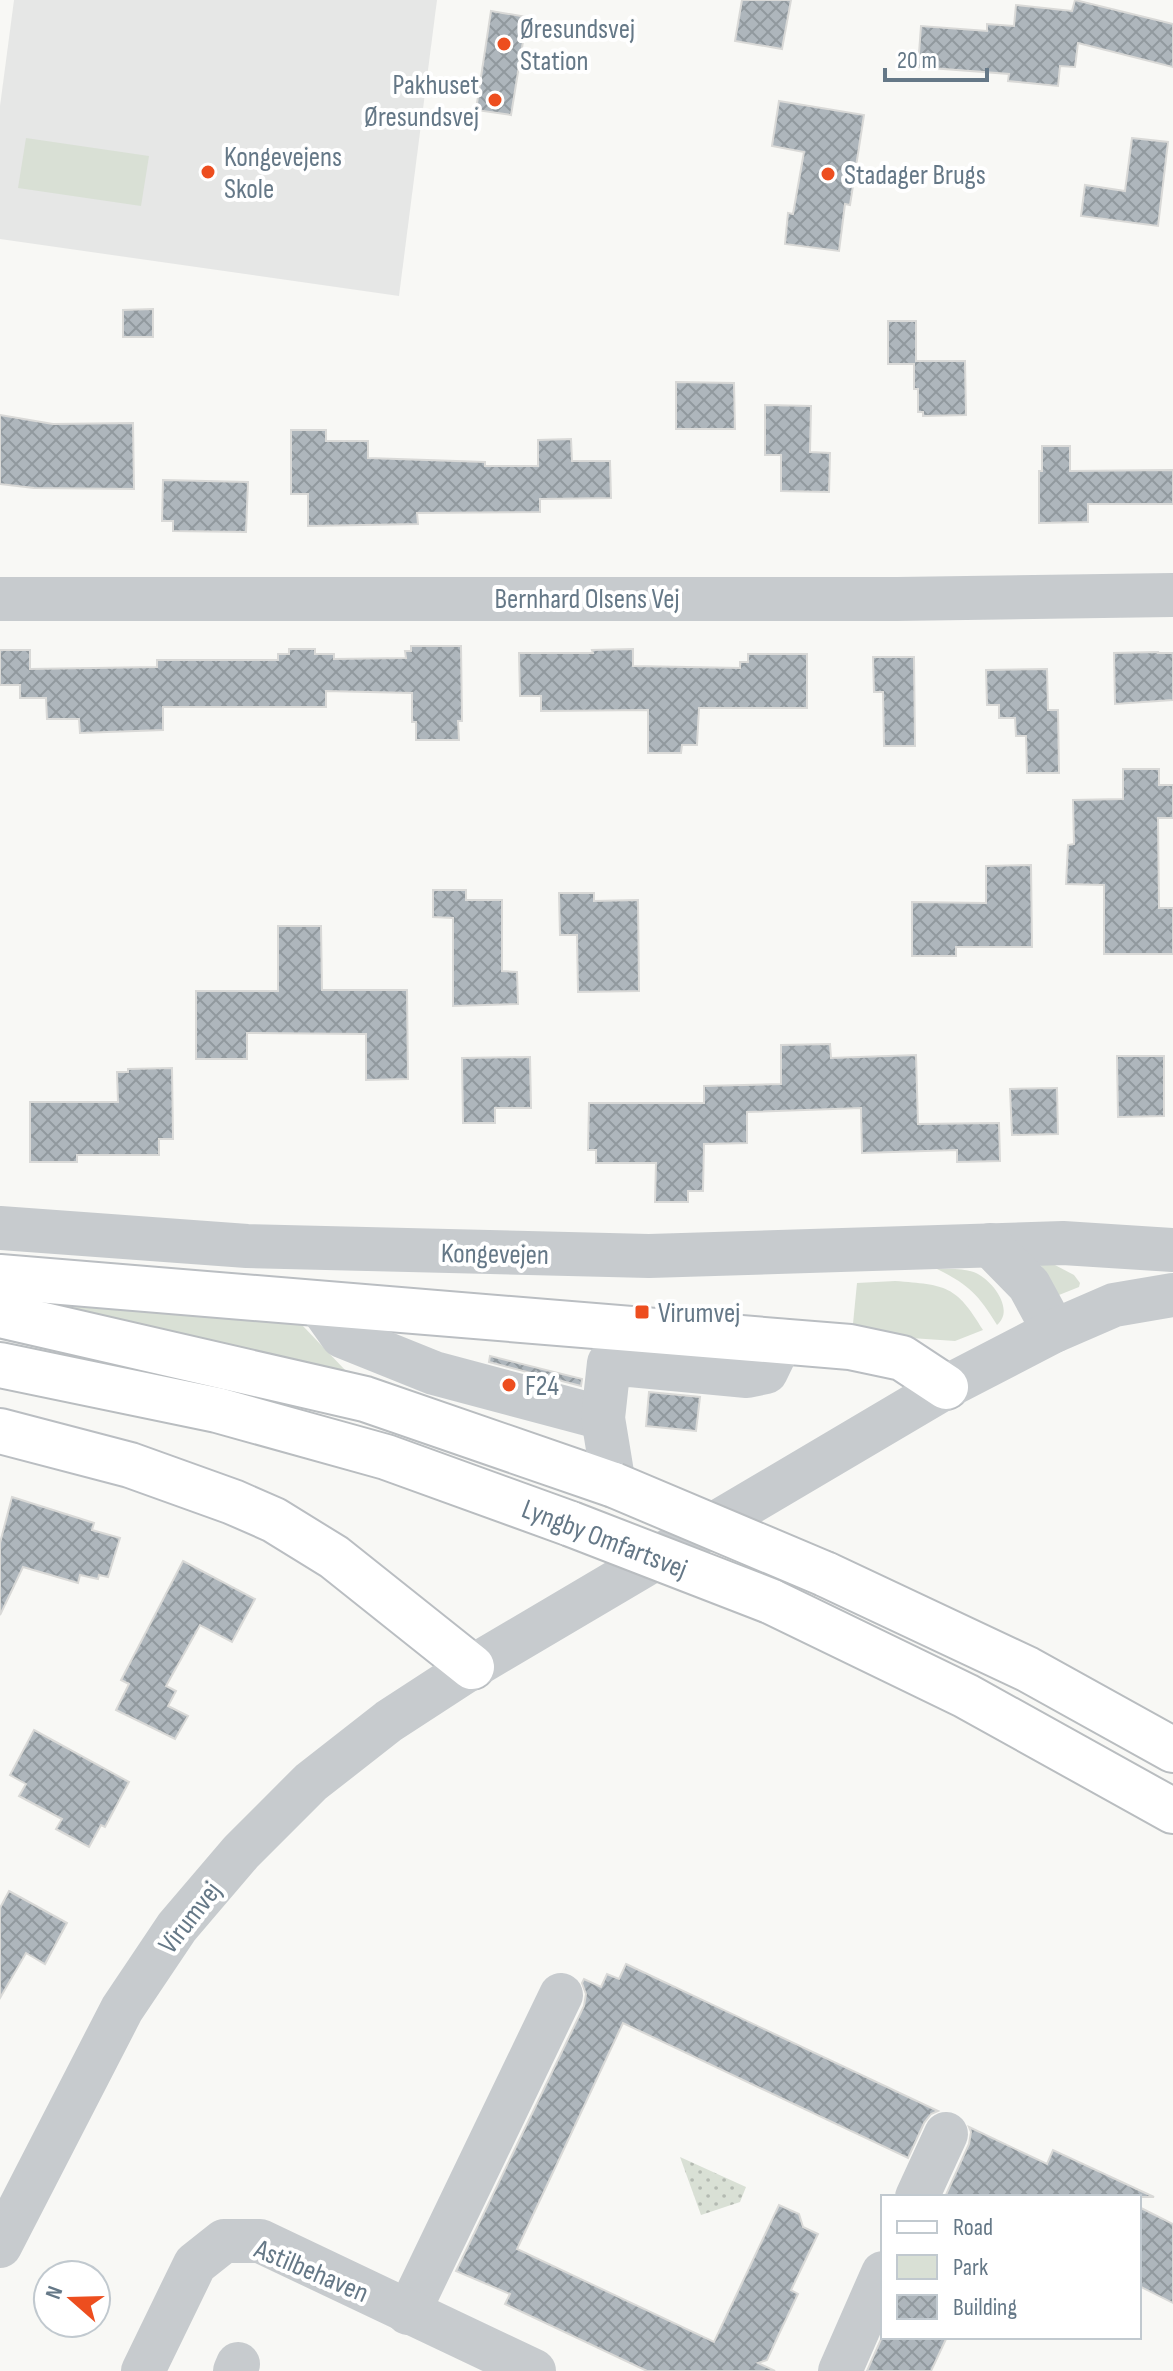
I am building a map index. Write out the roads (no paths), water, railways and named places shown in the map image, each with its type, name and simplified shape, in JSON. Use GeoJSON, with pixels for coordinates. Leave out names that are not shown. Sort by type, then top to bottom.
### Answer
{"type":"FeatureCollection","features":[{"type":"Feature","properties":{"kind":"main road"},"geometry":{"type":"LineString","coordinates":[[0,1277],[850,1347],[902,1358],[946,1387]]}},
{"type":"Feature","properties":{"kind":"main road"},"geometry":{"type":"LineString","coordinates":[[0,1315],[365,1399],[614,1485],[825,1574],[1027,1669],[1173,1750]]}},
{"type":"Feature","properties":{"kind":"main road","name":"Lyngby Omfartsvej"},"geometry":{"type":"LineString","coordinates":[[0,1365],[233,1414],[386,1457],[571,1524],[770,1601],[966,1696],[1173,1811]]}},
{"type":"Feature","properties":{"kind":"main road"},"geometry":{"type":"LineString","coordinates":[[0,1431],[130,1465],[274,1520],[334,1557],[472,1667]]}},
{"type":"Feature","properties":{"kind":"street","name":"Bernhard Olsens Vej"},"geometry":{"type":"LineString","coordinates":[[0,599],[928,599],[1173,595]]}},
{"type":"Feature","properties":{"kind":"street","name":"Kongevejen"},"geometry":{"type":"LineString","coordinates":[[0,1228],[247,1246],[649,1256],[1063,1243],[1173,1250]]}},
{"type":"Feature","properties":{"kind":"street"},"geometry":{"type":"LineString","coordinates":[[1063,1243],[1078,1257],[1114,1305]]}},
{"type":"Feature","properties":{"kind":"street"},"geometry":{"type":"LineString","coordinates":[[990,1245],[1029,1285],[1054,1331]]}},
{"type":"Feature","properties":{"kind":"street"},"geometry":{"type":"LineString","coordinates":[[472,1667],[946,1387],[1054,1331],[1114,1305],[1173,1295]]}},
{"type":"Feature","properties":{"kind":"street"},"geometry":{"type":"LineString","coordinates":[[320,1305],[342,1336],[434,1373],[603,1418]]}},
{"type":"Feature","properties":{"kind":"street"},"geometry":{"type":"LineString","coordinates":[[614,1485],[603,1418],[609,1363],[747,1376],[766,1372],[781,1341]]}},
{"type":"Feature","properties":{"kind":"street","name":"Virumvej"},"geometry":{"type":"LineString","coordinates":[[0,2246],[122,2009],[177,1927],[241,1852],[311,1782],[389,1721],[472,1667]]}},
{"type":"Feature","properties":{"kind":"street"},"geometry":{"type":"LineString","coordinates":[[408,2313],[561,1995]]}},
{"type":"Feature","properties":{"kind":"street"},"geometry":{"type":"LineString","coordinates":[[918,2195],[946,2134]]}},
{"type":"Feature","properties":{"kind":"street","name":"Astilbehaven"},"geometry":{"type":"LineString","coordinates":[[143,2371],[195,2264],[224,2241],[260,2241],[534,2371]]}},
{"type":"Feature","properties":{"kind":"street"},"geometry":{"type":"LineString","coordinates":[[840,2371],[881,2278]]}},
{"type":"Feature","properties":{"kind":"place","name":"Øresundsvej Station"},"geometry":{"type":"Point","coordinates":[504,44]}},
{"type":"Feature","properties":{"kind":"place","name":"Pakhuset Øresundsvej"},"geometry":{"type":"Point","coordinates":[495,100]}},
{"type":"Feature","properties":{"kind":"place","name":"Kongevejens Skole"},"geometry":{"type":"Point","coordinates":[208,172]}},
{"type":"Feature","properties":{"kind":"place","name":"Stadager Brugs"},"geometry":{"type":"Point","coordinates":[828,174]}},
{"type":"Feature","properties":{"kind":"place","name":"Virumvej"},"geometry":{"type":"Point","coordinates":[642,1312]}},
{"type":"Feature","properties":{"kind":"place","name":"F24"},"geometry":{"type":"Point","coordinates":[509,1385]}}]}
